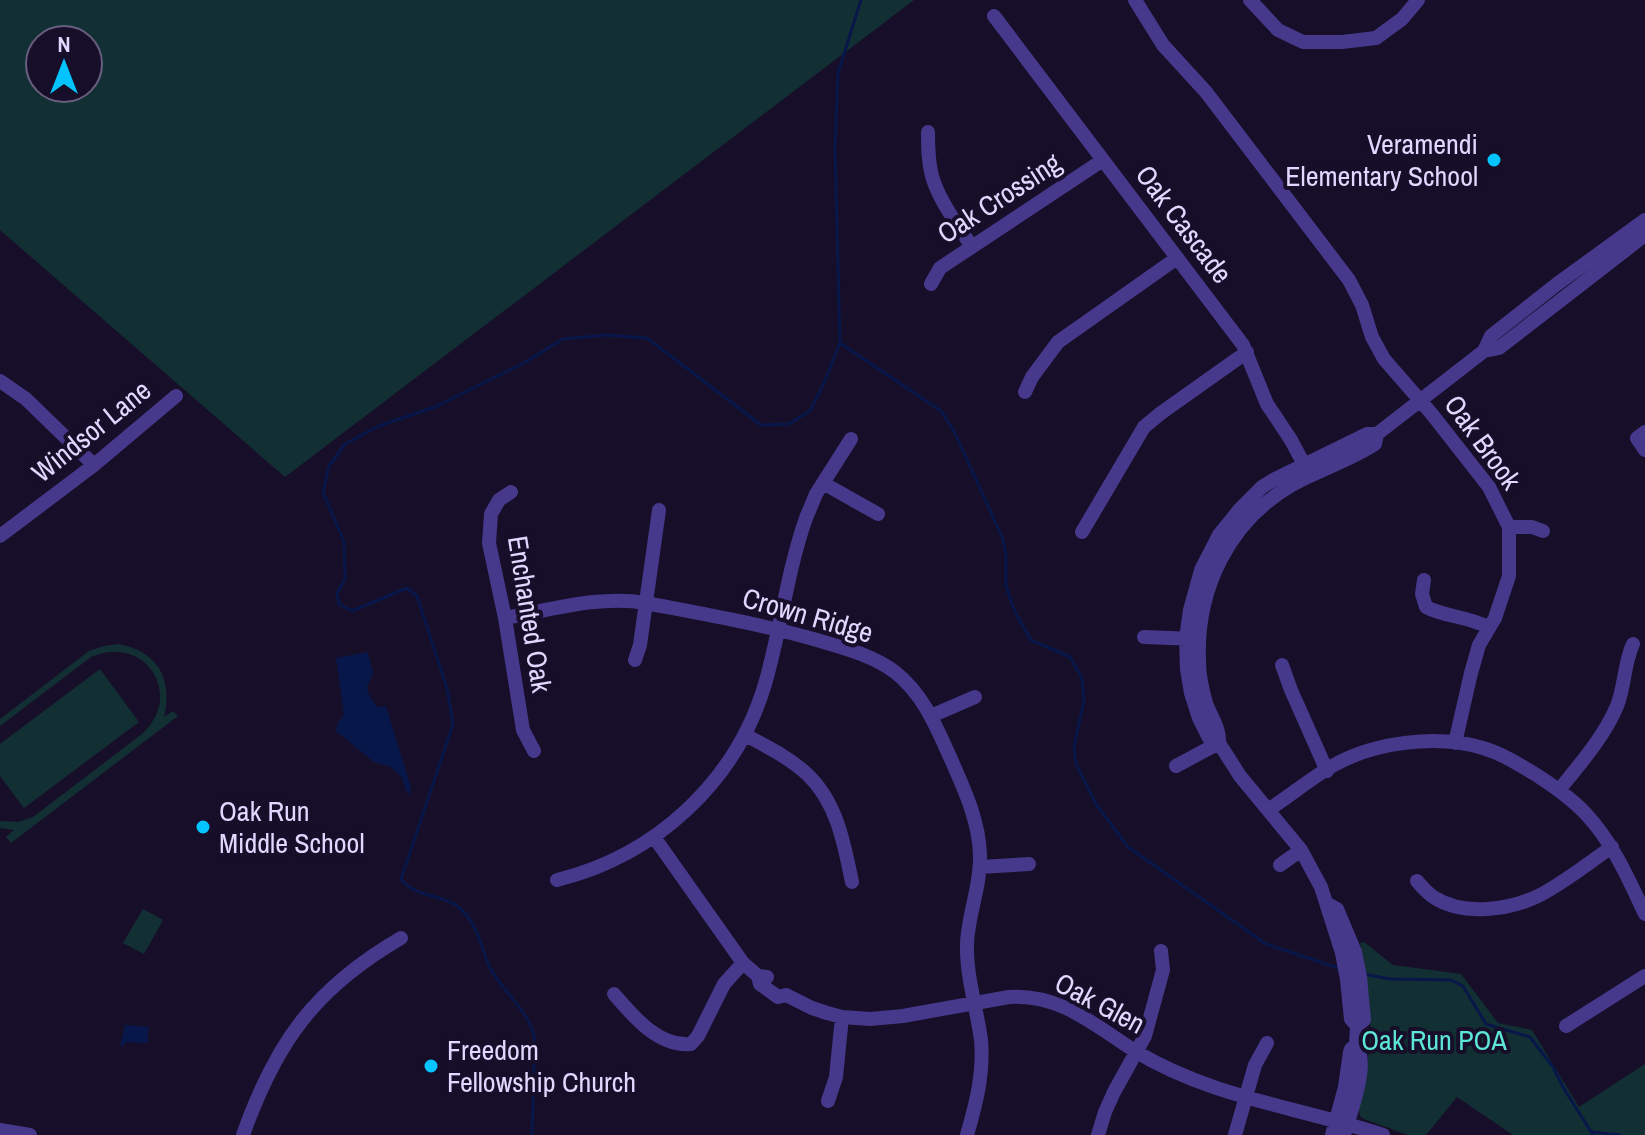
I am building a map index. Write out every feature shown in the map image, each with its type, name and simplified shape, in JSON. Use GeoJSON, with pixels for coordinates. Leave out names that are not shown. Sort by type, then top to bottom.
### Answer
{"type":"FeatureCollection","features":[{"type":"Feature","properties":{"kind":"street","name":"Oak Brook"},"geometry":{"type":"LineString","coordinates":[[1135,0],[1163,45],[1206,92],[1322,238],[1357,293],[1372,337],[1384,359],[1489,487],[1509,527],[1509,576],[1495,618],[1479,645],[1455,743]]}},
{"type":"Feature","properties":{"kind":"street"},"geometry":{"type":"LineString","coordinates":[[1250,0],[1278,30],[1303,42],[1342,42],[1376,38],[1402,19],[1418,0]]}},
{"type":"Feature","properties":{"kind":"street","name":"Oak Cascade"},"geometry":{"type":"LineString","coordinates":[[994,16],[1237,336],[1247,352],[1267,404],[1307,470]]}},
{"type":"Feature","properties":{"kind":"street"},"geometry":{"type":"LineString","coordinates":[[928,132],[928,157],[933,179],[972,247]]}},
{"type":"Feature","properties":{"kind":"street","name":"Oak Crossing"},"geometry":{"type":"LineString","coordinates":[[931,284],[940,268],[1103,160]]}},
{"type":"Feature","properties":{"kind":"street"},"geometry":{"type":"LineString","coordinates":[[1340,1128],[1358,1085],[1362,1057],[1356,1045],[1357,1026],[1351,1019],[1356,999],[1342,953],[1340,929],[1327,912],[1328,904],[1301,850],[1240,776],[1219,743],[1219,733],[1206,701],[1192,639],[1207,590],[1233,538],[1264,504],[1307,470],[1367,434],[1377,434],[1484,351],[1499,348],[1624,243],[1645,220]]}},
{"type":"Feature","properties":{"kind":"street"},"geometry":{"type":"LineString","coordinates":[[1624,243],[1645,235]]}},
{"type":"Feature","properties":{"kind":"street"},"geometry":{"type":"LineString","coordinates":[[1025,392],[1032,377],[1058,342],[1177,258]]}},
{"type":"Feature","properties":{"kind":"street"},"geometry":{"type":"LineString","coordinates":[[1082,532],[1144,427],[1247,352]]}},
{"type":"Feature","properties":{"kind":"street"},"geometry":{"type":"LineString","coordinates":[[0,381],[26,399],[94,465]]}},
{"type":"Feature","properties":{"kind":"street","name":"Windsor Lane"},"geometry":{"type":"LineString","coordinates":[[0,536],[94,465],[176,396]]}},
{"type":"Feature","properties":{"kind":"street"},"geometry":{"type":"LineString","coordinates":[[557,880],[598,867],[654,837],[703,794],[727,764],[745,735],[764,686],[801,531],[810,507],[851,439]]}},
{"type":"Feature","properties":{"kind":"street"},"geometry":{"type":"LineString","coordinates":[[823,483],[878,514]]}},
{"type":"Feature","properties":{"kind":"street","name":"Enchanted Oak"},"geometry":{"type":"LineString","coordinates":[[511,492],[495,505],[489,533],[523,730],[534,751]]}},
{"type":"Feature","properties":{"kind":"street"},"geometry":{"type":"LineString","coordinates":[[635,660],[640,645],[659,510]]}},
{"type":"Feature","properties":{"kind":"street"},"geometry":{"type":"LineString","coordinates":[[1509,527],[1532,527],[1543,531]]}},
{"type":"Feature","properties":{"kind":"street"},"geometry":{"type":"LineString","coordinates":[[1424,580],[1422,599],[1426,607],[1473,619],[1488,627]]}},
{"type":"Feature","properties":{"kind":"street","name":"Crown Ridge"},"geometry":{"type":"LineString","coordinates":[[505,618],[608,600],[646,603],[778,629],[846,648],[894,671],[916,693],[931,716],[974,815],[980,846],[980,867],[967,941],[982,1064],[967,1135]]}},
{"type":"Feature","properties":{"kind":"street"},"geometry":{"type":"LineString","coordinates":[[1144,637],[1192,639]]}},
{"type":"Feature","properties":{"kind":"street"},"geometry":{"type":"LineString","coordinates":[[1559,790],[1611,718],[1622,690],[1633,644]]}},
{"type":"Feature","properties":{"kind":"street"},"geometry":{"type":"LineString","coordinates":[[1282,665],[1327,771]]}},
{"type":"Feature","properties":{"kind":"street"},"geometry":{"type":"LineString","coordinates":[[931,716],[975,697]]}},
{"type":"Feature","properties":{"kind":"street"},"geometry":{"type":"LineString","coordinates":[[745,735],[795,764],[817,785],[838,822],[852,882]]}},
{"type":"Feature","properties":{"kind":"street"},"geometry":{"type":"LineString","coordinates":[[1268,810],[1335,765],[1366,752],[1392,745],[1424,742],[1484,748],[1508,758],[1559,790],[1588,815],[1612,847],[1644,910]]}},
{"type":"Feature","properties":{"kind":"street"},"geometry":{"type":"LineString","coordinates":[[1176,766],[1219,743]]}},
{"type":"Feature","properties":{"kind":"street","name":"Oak Glen"},"geometry":{"type":"LineString","coordinates":[[654,837],[743,963],[758,976],[760,984],[778,997],[786,995],[812,1008],[842,1017],[870,1019],[1023,996],[1045,999],[1078,1015],[1137,1052],[1187,1076],[1340,1128],[1383,1135]]}},
{"type":"Feature","properties":{"kind":"street"},"geometry":{"type":"LineString","coordinates":[[1417,881],[1433,897],[1462,908],[1513,905],[1550,889],[1612,847]]}},
{"type":"Feature","properties":{"kind":"street"},"geometry":{"type":"LineString","coordinates":[[1280,865],[1301,850]]}},
{"type":"Feature","properties":{"kind":"street"},"geometry":{"type":"LineString","coordinates":[[980,867],[1029,864]]}},
{"type":"Feature","properties":{"kind":"street"},"geometry":{"type":"LineString","coordinates":[[243,1135],[265,1078],[300,1023],[334,984],[401,938]]}},
{"type":"Feature","properties":{"kind":"street"},"geometry":{"type":"LineString","coordinates":[[1098,1135],[1109,1103],[1145,1036],[1162,977],[1164,963],[1161,951]]}},
{"type":"Feature","properties":{"kind":"street"},"geometry":{"type":"LineString","coordinates":[[614,994],[653,1033],[675,1043],[691,1044],[724,984],[743,963]]}},
{"type":"Feature","properties":{"kind":"street"},"geometry":{"type":"LineString","coordinates":[[1566,1026],[1645,976]]}},
{"type":"Feature","properties":{"kind":"street"},"geometry":{"type":"LineString","coordinates":[[828,1101],[836,1077],[842,1017]]}},
{"type":"Feature","properties":{"kind":"street"},"geometry":{"type":"LineString","coordinates":[[1235,1135],[1255,1065],[1267,1043]]}},
{"type":"Feature","properties":{"kind":"street"},"geometry":{"type":"LineString","coordinates":[[0,1130],[30,1135]]}},
{"type":"Feature","properties":{"kind":"green space"},"geometry":{"type":"Polygon","coordinates":[[[0,0],[914,0],[285,477],[0,230],[0,0]]]}},
{"type":"Feature","properties":{"kind":"green space"},"geometry":{"type":"Polygon","coordinates":[[[118,644],[153,660],[164,679],[164,717],[173,711],[178,716],[11,843],[6,837],[14,830],[0,828],[0,821],[18,822],[33,817],[142,734],[154,719],[160,702],[159,686],[153,672],[142,661],[128,653],[110,652],[91,657],[0,726],[0,719],[89,651],[118,644]]]}},
{"type":"Feature","properties":{"kind":"green space"},"geometry":{"type":"Polygon","coordinates":[[[100,669],[139,722],[24,808],[0,776],[0,744],[100,669]]]}},
{"type":"Feature","properties":{"kind":"green space"},"geometry":{"type":"Polygon","coordinates":[[[143,909],[163,920],[144,954],[123,943],[143,909]]]}},
{"type":"Feature","properties":{"kind":"green space","name":"Oak Run POA"},"geometry":{"type":"Polygon","coordinates":[[[1364,942],[1393,965],[1461,974],[1498,1023],[1532,1030],[1579,1107],[1645,1064],[1645,1135],[1513,1135],[1457,1097],[1426,1135],[1408,1135],[1364,1119],[1359,1110],[1370,1024],[1360,943],[1364,942]]]}},
{"type":"Feature","properties":{"kind":"shaded area"},"geometry":{"type":"Polygon","coordinates":[[[368,652],[373,673],[367,687],[369,695],[377,707],[386,706],[411,788],[410,794],[398,773],[389,766],[375,763],[336,731],[344,715],[336,658],[368,652]]]}},
{"type":"Feature","properties":{"kind":"shaded area"},"geometry":{"type":"Polygon","coordinates":[[[125,1025],[149,1027],[147,1043],[125,1042],[124,1046],[120,1046],[125,1025]]]}},
{"type":"Feature","properties":{"kind":"waterway"},"geometry":{"type":"LineString","coordinates":[[532,1135],[535,1040],[528,1019],[489,966],[474,926],[464,912],[450,902],[414,890],[401,879],[453,724],[447,688],[417,596],[407,588],[352,611],[339,604],[337,593],[345,579],[344,542],[323,492],[329,466],[345,444],[379,426],[435,407],[522,364],[563,339],[606,335],[647,338],[761,425],[789,424],[810,411],[840,343],[835,148],[838,73],[861,0]]}},
{"type":"Feature","properties":{"kind":"waterway"},"geometry":{"type":"LineString","coordinates":[[840,343],[941,411],[954,431],[1003,539],[1006,586],[1015,612],[1031,640],[1070,657],[1082,678],[1084,700],[1074,747],[1076,764],[1096,804],[1128,847],[1266,944],[1341,969]]}},
{"type":"Feature","properties":{"kind":"waterway"},"geometry":{"type":"LineString","coordinates":[[1364,974],[1390,979],[1451,980],[1463,986],[1486,1024],[1530,1037],[1553,1067],[1593,1135]]}},
{"type":"Feature","properties":{"kind":"waterway"},"geometry":{"type":"LineString","coordinates":[[1592,1132],[1620,1135]]}},
{"type":"Feature","properties":{"kind":"place","name":"Veramendi Elementary School"},"geometry":{"type":"Point","coordinates":[1494,160]}},
{"type":"Feature","properties":{"kind":"place","name":"Oak Run Middle School"},"geometry":{"type":"Point","coordinates":[203,827]}},
{"type":"Feature","properties":{"kind":"place","name":"Freedom Fellowship Church"},"geometry":{"type":"Point","coordinates":[431,1066]}}]}
